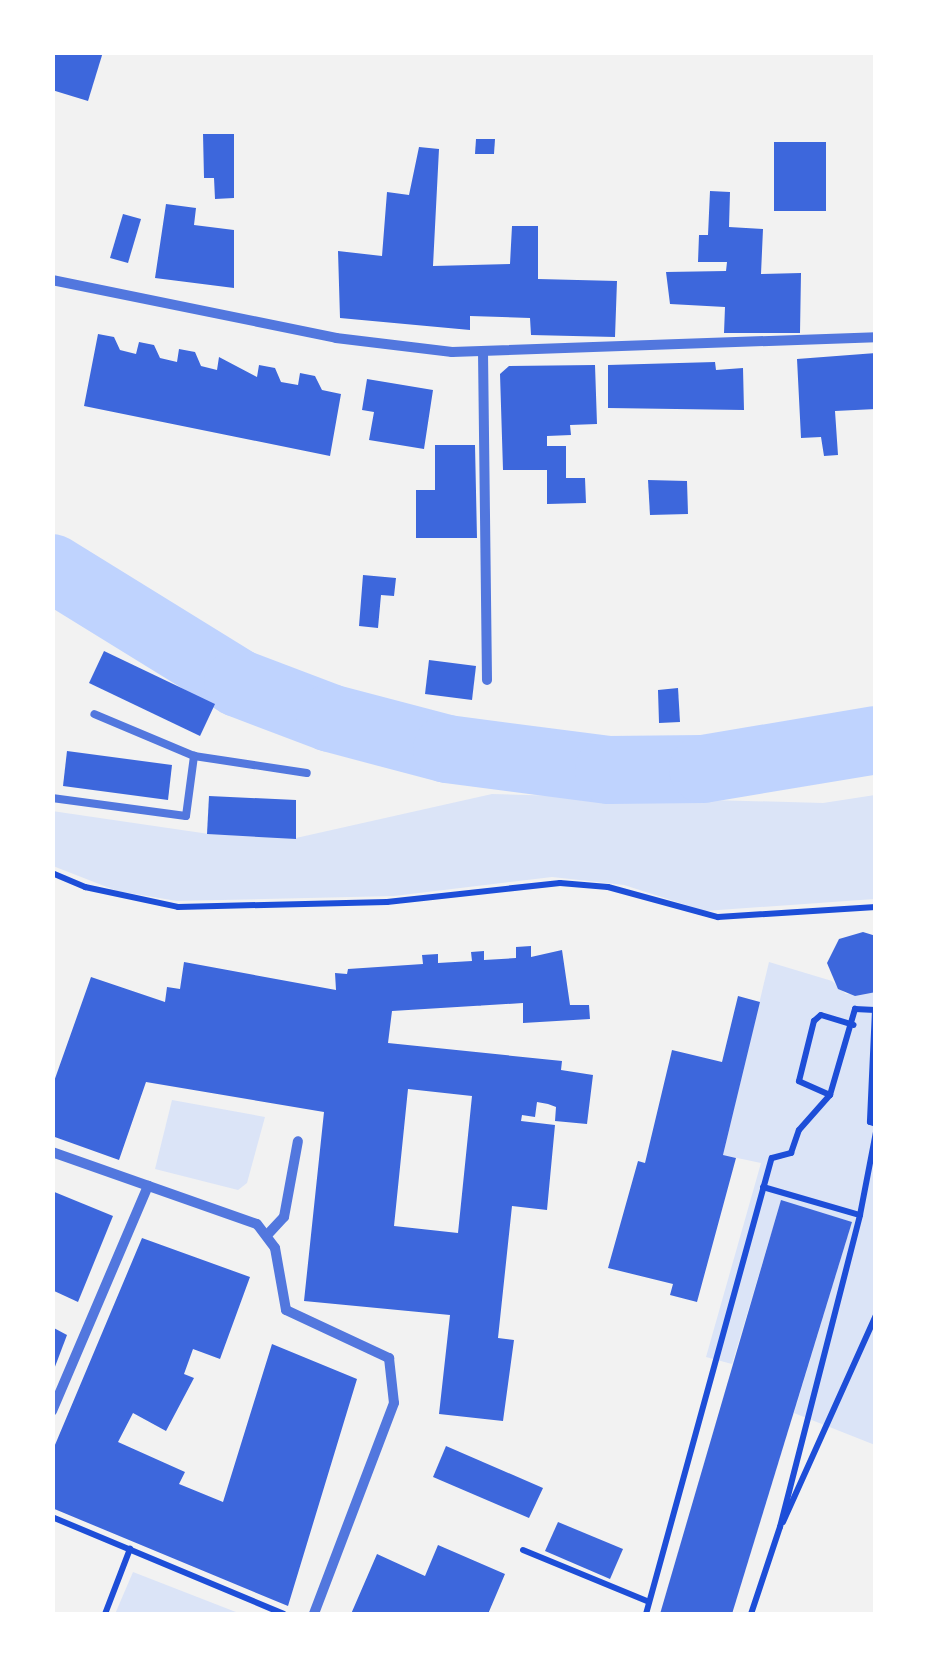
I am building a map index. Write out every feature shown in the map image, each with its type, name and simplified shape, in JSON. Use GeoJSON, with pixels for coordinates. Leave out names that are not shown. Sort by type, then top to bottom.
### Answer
{"type":"FeatureCollection","features":[{"type":"Feature","properties":{"kind":"street"},"geometry":{"type":"LineString","coordinates":[[52,280],[336,338],[484,352],[876,336]]}},
{"type":"Feature","properties":{"kind":"street"},"geometry":{"type":"LineString","coordinates":[[484,352],[487,680]]}},
{"type":"Feature","properties":{"kind":"street"},"geometry":{"type":"LineString","coordinates":[[268,1233],[284,1217],[298,1140]]}},
{"type":"Feature","properties":{"kind":"street"},"geometry":{"type":"LineString","coordinates":[[52,1152],[268,1233]]}},
{"type":"Feature","properties":{"kind":"street"},"geometry":{"type":"LineString","coordinates":[[52,1411],[148,1186]]}},
{"type":"Feature","properties":{"kind":"street"},"geometry":{"type":"LineString","coordinates":[[268,1233],[286,1310],[366,1342],[389,1358],[395,1376],[385,1429],[314,1614]]}},
{"type":"Feature","properties":{"kind":"lane"},"geometry":{"type":"LineString","coordinates":[[94,714],[194,756],[307,773]]}},
{"type":"Feature","properties":{"kind":"lane"},"geometry":{"type":"LineString","coordinates":[[52,798],[186,816],[194,756]]}},
{"type":"Feature","properties":{"kind":"path"},"geometry":{"type":"LineString","coordinates":[[52,873],[178,907],[387,902],[560,883],[608,887],[718,916],[876,907]]}},
{"type":"Feature","properties":{"kind":"path"},"geometry":{"type":"LineString","coordinates":[[646,1614],[774,1154],[791,1153],[800,1130],[830,1095],[855,1009],[875,1010],[870,1122],[876,1124]]}},
{"type":"Feature","properties":{"kind":"path"},"geometry":{"type":"LineString","coordinates":[[830,1095],[799,1081],[814,1020],[821,1015],[853,1025]]}},
{"type":"Feature","properties":{"kind":"path"},"geometry":{"type":"LineString","coordinates":[[751,1614],[780,1527],[860,1215],[876,1132]]}},
{"type":"Feature","properties":{"kind":"path"},"geometry":{"type":"LineString","coordinates":[[763,1187],[860,1215]]}},
{"type":"Feature","properties":{"kind":"path"},"geometry":{"type":"LineString","coordinates":[[780,1527],[800,1496],[876,1315]]}},
{"type":"Feature","properties":{"kind":"path"},"geometry":{"type":"LineString","coordinates":[[52,1516],[284,1614]]}},
{"type":"Feature","properties":{"kind":"path"},"geometry":{"type":"LineString","coordinates":[[105,1614],[130,1549]]}},
{"type":"Feature","properties":{"kind":"path"},"geometry":{"type":"LineString","coordinates":[[523,1550],[649,1602]]}},
{"type":"Feature","properties":{"kind":"path"},"geometry":{"type":"LineString","coordinates":[[100,1593],[111,1598]]}},
{"type":"Feature","properties":{"kind":"shaded area"},"geometry":{"type":"Polygon","coordinates":[[[492,794],[823,803],[875,795],[875,899],[705,911],[624,885],[552,877],[394,896],[177,901],[117,891],[53,866],[52,811],[209,834],[296,838],[492,794]]]}},
{"type":"Feature","properties":{"kind":"shaded area"},"geometry":{"type":"Polygon","coordinates":[[[769,962],[832,981],[846,994],[875,992],[875,1445],[794,1413],[852,1222],[781,1201],[732,1364],[706,1357],[761,1163],[723,1155],[769,962]]]}},
{"type":"Feature","properties":{"kind":"shaded area"},"geometry":{"type":"Polygon","coordinates":[[[172,1100],[265,1117],[247,1183],[238,1190],[155,1169],[172,1100]]]}},
{"type":"Feature","properties":{"kind":"shaded area"},"geometry":{"type":"Polygon","coordinates":[[[133,1572],[241,1614],[115,1614],[133,1572]]]}},
{"type":"Feature","properties":{"kind":"building"},"geometry":{"type":"Polygon","coordinates":[[[52,52],[103,52],[88,101],[52,90],[52,52]]]}},
{"type":"Feature","properties":{"kind":"building"},"geometry":{"type":"Polygon","coordinates":[[[203,134],[234,134],[234,198],[215,199],[214,178],[204,178],[203,134]]]}},
{"type":"Feature","properties":{"kind":"building"},"geometry":{"type":"Polygon","coordinates":[[[476,139],[495,139],[494,154],[475,154],[476,139]]]}},
{"type":"Feature","properties":{"kind":"building"},"geometry":{"type":"Polygon","coordinates":[[[774,142],[826,142],[826,211],[774,211],[774,142]]]}},
{"type":"Feature","properties":{"kind":"building"},"geometry":{"type":"Polygon","coordinates":[[[419,147],[439,149],[433,266],[510,264],[512,226],[538,226],[538,279],[617,281],[615,337],[531,335],[530,318],[470,316],[470,330],[340,318],[338,251],[382,256],[387,192],[409,195],[419,147]]]}},
{"type":"Feature","properties":{"kind":"building"},"geometry":{"type":"Polygon","coordinates":[[[710,191],[730,192],[729,227],[763,229],[761,274],[801,273],[800,333],[724,333],[725,307],[670,304],[666,272],[726,271],[727,262],[698,262],[699,235],[708,235],[710,191]]]}},
{"type":"Feature","properties":{"kind":"building"},"geometry":{"type":"Polygon","coordinates":[[[166,204],[196,208],[194,225],[234,230],[234,288],[155,278],[166,204]]]}},
{"type":"Feature","properties":{"kind":"building"},"geometry":{"type":"Polygon","coordinates":[[[123,214],[141,219],[128,263],[110,258],[123,214]]]}},
{"type":"Feature","properties":{"kind":"building"},"geometry":{"type":"Polygon","coordinates":[[[98,334],[114,337],[120,350],[136,354],[139,342],[154,345],[160,358],[177,362],[179,349],[195,352],[201,366],[217,370],[219,357],[257,377],[259,365],[275,368],[281,382],[298,385],[300,373],[315,376],[322,390],[341,394],[330,456],[84,406],[98,334]]]}},
{"type":"Feature","properties":{"kind":"building"},"geometry":{"type":"Polygon","coordinates":[[[876,353],[876,409],[835,411],[838,455],[824,456],[821,437],[801,438],[797,359],[876,353]]]}},
{"type":"Feature","properties":{"kind":"building"},"geometry":{"type":"Polygon","coordinates":[[[715,362],[716,370],[743,368],[744,410],[608,408],[608,365],[715,362]]]}},
{"type":"Feature","properties":{"kind":"building"},"geometry":{"type":"Polygon","coordinates":[[[595,365],[597,424],[570,425],[571,435],[547,436],[547,446],[566,446],[566,478],[585,478],[586,503],[547,504],[547,470],[503,470],[500,374],[509,366],[595,365]]]}},
{"type":"Feature","properties":{"kind":"building"},"geometry":{"type":"Polygon","coordinates":[[[367,379],[433,390],[424,449],[369,440],[374,412],[362,410],[367,379]]]}},
{"type":"Feature","properties":{"kind":"building"},"geometry":{"type":"Polygon","coordinates":[[[435,445],[475,445],[477,538],[416,538],[416,490],[435,490],[435,445]]]}},
{"type":"Feature","properties":{"kind":"building"},"geometry":{"type":"Polygon","coordinates":[[[648,480],[687,481],[688,514],[650,515],[648,480]]]}},
{"type":"Feature","properties":{"kind":"building"},"geometry":{"type":"Polygon","coordinates":[[[363,575],[396,578],[394,596],[381,595],[378,628],[359,626],[363,575]]]}},
{"type":"Feature","properties":{"kind":"building"},"geometry":{"type":"Polygon","coordinates":[[[104,651],[215,704],[200,736],[89,683],[104,651]]]}},
{"type":"Feature","properties":{"kind":"building"},"geometry":{"type":"Polygon","coordinates":[[[429,660],[476,666],[472,700],[425,694],[429,660]]]}},
{"type":"Feature","properties":{"kind":"building"},"geometry":{"type":"Polygon","coordinates":[[[678,688],[680,722],[659,723],[658,690],[678,688]]]}},
{"type":"Feature","properties":{"kind":"building"},"geometry":{"type":"Polygon","coordinates":[[[67,751],[172,765],[168,800],[63,786],[67,751]]]}},
{"type":"Feature","properties":{"kind":"building"},"geometry":{"type":"Polygon","coordinates":[[[209,796],[296,800],[296,839],[207,834],[209,796]]]}},
{"type":"Feature","properties":{"kind":"building"},"geometry":{"type":"Polygon","coordinates":[[[863,932],[876,936],[876,992],[855,996],[838,989],[827,963],[839,939],[863,932]]]}},
{"type":"Feature","properties":{"kind":"building"},"geometry":{"type":"Polygon","coordinates":[[[531,946],[531,957],[562,950],[570,1005],[589,1005],[590,1019],[523,1023],[523,1003],[392,1011],[388,1043],[562,1061],[561,1070],[593,1075],[587,1124],[555,1121],[556,1107],[537,1102],[535,1117],[522,1115],[521,1121],[555,1125],[547,1210],[512,1206],[498,1338],[514,1340],[503,1421],[439,1414],[450,1315],[304,1301],[324,1112],[146,1082],[119,1160],[52,1136],[52,1087],[91,977],[165,1002],[167,987],[180,989],[184,962],[336,990],[335,973],[347,974],[348,969],[423,964],[422,955],[438,954],[438,963],[472,961],[471,952],[484,951],[484,960],[516,958],[516,947],[531,946]],[[408,1089],[394,1226],[458,1233],[472,1096],[408,1089]]]}},
{"type":"Feature","properties":{"kind":"building"},"geometry":{"type":"Polygon","coordinates":[[[738,996],[760,1002],[723,1155],[736,1158],[697,1302],[670,1295],[673,1284],[608,1268],[638,1161],[645,1163],[672,1050],[722,1062],[738,996]]]}},
{"type":"Feature","properties":{"kind":"building"},"geometry":{"type":"Polygon","coordinates":[[[52,1191],[113,1216],[78,1302],[52,1290],[52,1191]]]}},
{"type":"Feature","properties":{"kind":"building"},"geometry":{"type":"Polygon","coordinates":[[[781,1200],[852,1222],[732,1614],[660,1614],[781,1200]]]}},
{"type":"Feature","properties":{"kind":"building"},"geometry":{"type":"Polygon","coordinates":[[[142,1238],[250,1277],[220,1359],[193,1349],[184,1374],[194,1378],[166,1431],[133,1413],[118,1442],[185,1472],[179,1484],[223,1502],[272,1344],[357,1379],[288,1606],[52,1508],[52,1452],[142,1238]]]}},
{"type":"Feature","properties":{"kind":"building"},"geometry":{"type":"Polygon","coordinates":[[[52,1327],[67,1335],[53,1372],[52,1372],[52,1327]]]}},
{"type":"Feature","properties":{"kind":"building"},"geometry":{"type":"Polygon","coordinates":[[[446,1446],[543,1488],[529,1518],[433,1477],[446,1446]]]}},
{"type":"Feature","properties":{"kind":"building"},"geometry":{"type":"Polygon","coordinates":[[[558,1522],[623,1549],[610,1579],[545,1551],[558,1522]]]}},
{"type":"Feature","properties":{"kind":"building"},"geometry":{"type":"Polygon","coordinates":[[[438,1545],[505,1574],[488,1614],[351,1614],[377,1554],[425,1576],[438,1545]]]}},
{"type":"Feature","properties":{"kind":"waterway"},"geometry":{"type":"LineString","coordinates":[[52,568],[238,683],[330,718],[447,749],[609,770],[703,769],[876,740]]}}]}
